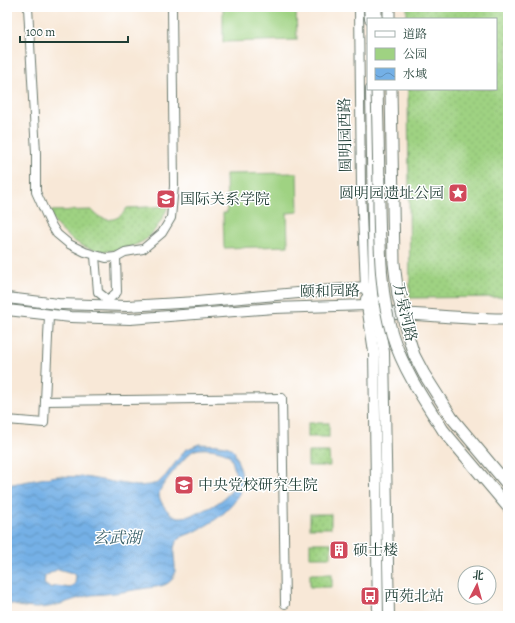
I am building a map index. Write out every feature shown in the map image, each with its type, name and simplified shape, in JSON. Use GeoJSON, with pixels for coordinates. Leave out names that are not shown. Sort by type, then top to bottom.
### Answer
{"type":"FeatureCollection","features":[{"type":"Feature","properties":{"kind":"highway"},"geometry":{"type":"LineString","coordinates":[[376,7],[376,18]]}},
{"type":"Feature","properties":{"kind":"highway"},"geometry":{"type":"LineString","coordinates":[[389,7],[390,18]]}},
{"type":"Feature","properties":{"kind":"highway","name":"万泉河路"},"geometry":{"type":"LineString","coordinates":[[377,90],[381,262],[384,298],[393,334],[412,382],[443,430],[508,507]]}},
{"type":"Feature","properties":{"kind":"highway"},"geometry":{"type":"LineString","coordinates":[[391,90],[394,263],[398,296],[406,329],[414,355],[424,374],[452,418],[508,485]]}},
{"type":"Feature","properties":{"kind":"highway"},"geometry":{"type":"LineString","coordinates":[[377,313],[508,319]]}},
{"type":"Feature","properties":{"kind":"main road","name":"颐和园路"},"geometry":{"type":"LineString","coordinates":[[7,298],[58,304],[190,303],[365,287],[377,313],[384,352],[389,616]]}},
{"type":"Feature","properties":{"kind":"main road"},"geometry":{"type":"LineString","coordinates":[[365,287],[367,305],[377,313]]}},
{"type":"Feature","properties":{"kind":"main road","name":"颐和园路"},"geometry":{"type":"LineString","coordinates":[[7,310],[49,316],[86,318],[147,318],[274,308],[367,305],[374,352],[378,616]]}},
{"type":"Feature","properties":{"kind":"street"},"geometry":{"type":"LineString","coordinates":[[28,7],[36,153],[36,192],[50,223],[57,234],[69,244],[85,252],[106,258],[116,257],[125,252],[144,249],[162,233],[171,218],[174,186],[172,7]]}},
{"type":"Feature","properties":{"kind":"street","name":"圆明园西路"},"geometry":{"type":"LineString","coordinates":[[359,7],[361,189],[365,287]]}},
{"type":"Feature","properties":{"kind":"street"},"geometry":{"type":"LineString","coordinates":[[368,7],[369,18]]}},
{"type":"Feature","properties":{"kind":"street","name":"圆明园西路"},"geometry":{"type":"LineString","coordinates":[[370,90],[373,293],[377,313]]}},
{"type":"Feature","properties":{"kind":"street"},"geometry":{"type":"LineString","coordinates":[[95,256],[98,292],[108,303],[117,292],[116,257]]}},
{"type":"Feature","properties":{"kind":"street"},"geometry":{"type":"LineString","coordinates":[[7,420],[44,423],[49,316]]}},
{"type":"Feature","properties":{"kind":"street"},"geometry":{"type":"LineString","coordinates":[[45,401],[282,398],[285,604]]}},
{"type":"Feature","properties":{"kind":"green space"},"geometry":{"type":"Polygon","coordinates":[[[223,7],[296,7],[297,40],[223,42],[223,7]]]}},
{"type":"Feature","properties":{"kind":"green space","name":"圆明园遗址公园"},"geometry":{"type":"Polygon","coordinates":[[[407,7],[508,7],[508,297],[410,298],[408,90],[497,90],[497,18],[407,18],[407,7]]]}},
{"type":"Feature","properties":{"kind":"green space"},"geometry":{"type":"Polygon","coordinates":[[[297,173],[298,212],[287,213],[288,246],[224,248],[223,213],[227,213],[226,174],[297,173]]]}},
{"type":"Feature","properties":{"kind":"green space"},"geometry":{"type":"Polygon","coordinates":[[[168,206],[155,230],[144,241],[123,249],[107,251],[89,249],[74,241],[57,225],[49,211],[92,210],[100,217],[110,220],[115,219],[127,208],[168,206]]]}},
{"type":"Feature","properties":{"kind":"green space"},"geometry":{"type":"Polygon","coordinates":[[[308,423],[329,423],[329,437],[308,437],[308,423]]]}},
{"type":"Feature","properties":{"kind":"green space"},"geometry":{"type":"Polygon","coordinates":[[[308,452],[329,452],[330,466],[308,466],[308,452]]]}},
{"type":"Feature","properties":{"kind":"green space"},"geometry":{"type":"Polygon","coordinates":[[[310,514],[331,514],[331,528],[310,528],[310,514]]]}},
{"type":"Feature","properties":{"kind":"green space"},"geometry":{"type":"Polygon","coordinates":[[[310,543],[331,543],[331,557],[310,557],[310,543]]]}},
{"type":"Feature","properties":{"kind":"green space"},"geometry":{"type":"Polygon","coordinates":[[[310,574],[332,574],[332,587],[310,587],[310,574]]]}},
{"type":"Feature","properties":{"kind":"water","name":"玄武湖"},"geometry":{"type":"Polygon","coordinates":[[[199,444],[218,445],[231,448],[234,451],[242,476],[241,487],[238,497],[224,513],[206,526],[178,539],[174,551],[174,574],[168,583],[158,587],[89,595],[43,608],[25,607],[7,603],[7,485],[57,476],[84,477],[137,486],[149,485],[158,483],[185,450],[199,444]],[[197,449],[190,453],[174,470],[161,489],[159,493],[161,501],[166,509],[173,515],[185,517],[201,512],[218,503],[231,492],[236,481],[233,463],[229,456],[224,452],[211,449],[197,449]],[[58,569],[45,576],[44,584],[50,588],[57,586],[70,588],[75,584],[76,574],[58,569]]]}},
{"type":"Feature","properties":{"kind":"place","name":"圆明园遗址公园"},"geometry":{"type":"Point","coordinates":[458,193]}},
{"type":"Feature","properties":{"kind":"place","name":"国际关系学院"},"geometry":{"type":"Point","coordinates":[166,199]}},
{"type":"Feature","properties":{"kind":"place","name":"中央党校研究生院"},"geometry":{"type":"Point","coordinates":[184,485]}},
{"type":"Feature","properties":{"kind":"place","name":"硕士楼"},"geometry":{"type":"Point","coordinates":[339,550]}},
{"type":"Feature","properties":{"kind":"place","name":"西苑北站"},"geometry":{"type":"Point","coordinates":[370,596]}}]}
